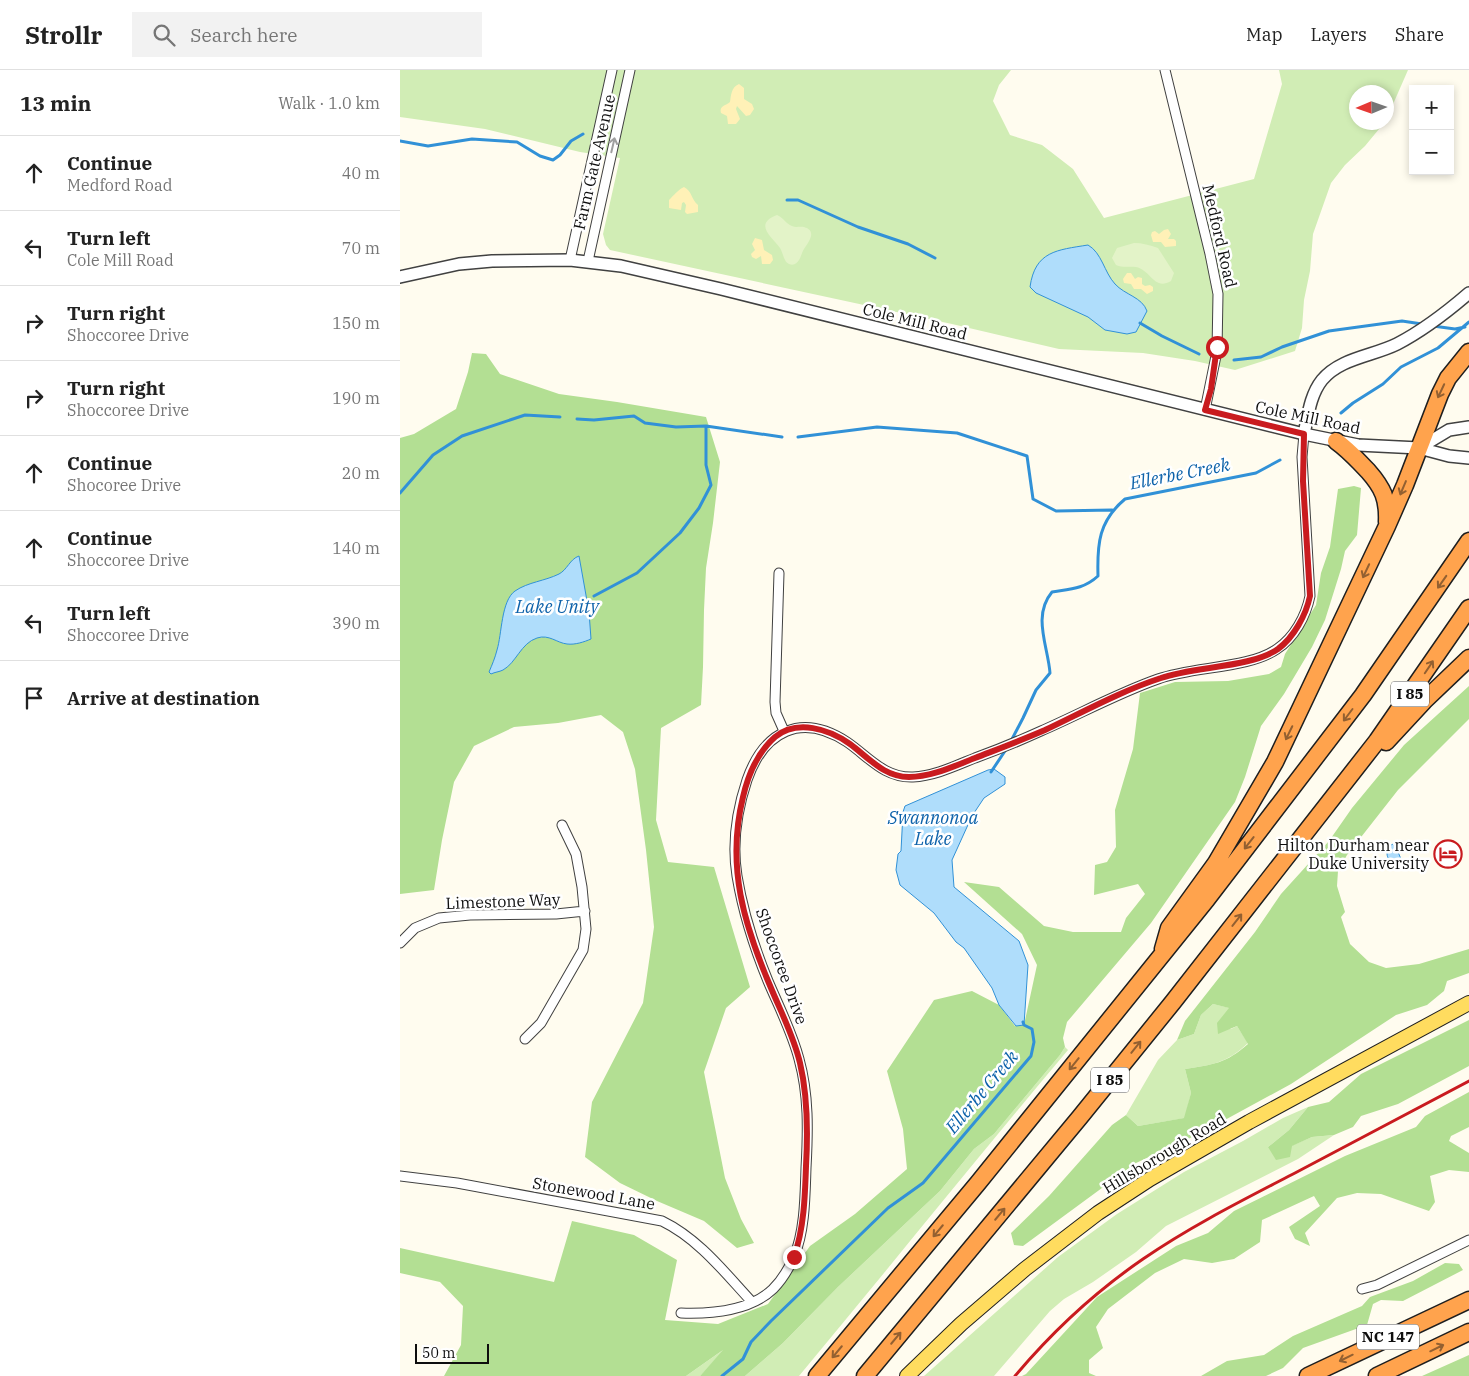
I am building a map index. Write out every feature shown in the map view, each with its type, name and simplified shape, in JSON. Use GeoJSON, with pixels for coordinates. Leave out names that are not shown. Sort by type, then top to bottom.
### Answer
{"type":"FeatureCollection","features":[{"type":"Feature","properties":{"kind":"highway"},"geometry":{"type":"LineString","coordinates":[[1160,958],[1169,928],[1216,863],[1275,762],[1387,526],[1440,394],[1448,378],[1469,352]]}},
{"type":"Feature","properties":{"kind":"highway"},"geometry":{"type":"LineString","coordinates":[[1336,441],[1355,456],[1380,487],[1386,504],[1387,526]]}},
{"type":"Feature","properties":{"kind":"highway","name":"I 85"},"geometry":{"type":"LineString","coordinates":[[817,1376],[978,1183],[1160,958],[1363,695],[1469,541]]}},
{"type":"Feature","properties":{"kind":"highway","name":"I 85"},"geometry":{"type":"LineString","coordinates":[[865,1376],[1148,1033],[1402,706],[1469,608]]}},
{"type":"Feature","properties":{"kind":"highway"},"geometry":{"type":"LineString","coordinates":[[1348,776],[1394,734],[1424,701],[1469,658]]}},
{"type":"Feature","properties":{"kind":"highway","name":"NC 147"},"geometry":{"type":"LineString","coordinates":[[1308,1376],[1469,1300]]}},
{"type":"Feature","properties":{"kind":"highway","name":"NC 147"},"geometry":{"type":"LineString","coordinates":[[1377,1376],[1469,1332]]}},
{"type":"Feature","properties":{"kind":"main road","name":"Hillsborough Road"},"geometry":{"type":"LineString","coordinates":[[907,1376],[961,1324],[1018,1275],[1098,1213],[1150,1179],[1249,1122],[1469,1003]]}},
{"type":"Feature","properties":{"kind":"street","name":"Farm Gate Avenue"},"geometry":{"type":"LineString","coordinates":[[570,260],[612,70]]}},
{"type":"Feature","properties":{"kind":"street","name":"Farm Gate Avenue"},"geometry":{"type":"LineString","coordinates":[[588,262],[630,70]]}},
{"type":"Feature","properties":{"kind":"street","name":"Medford Road"},"geometry":{"type":"LineString","coordinates":[[1165,70],[1218,294],[1217,351],[1205,410]]}},
{"type":"Feature","properties":{"kind":"street","name":"Cole Mill Road"},"geometry":{"type":"LineString","coordinates":[[400,278],[459,264],[492,260],[570,260],[621,266],[714,287],[1304,434],[1370,447],[1419,448],[1449,456],[1469,458]]}},
{"type":"Feature","properties":{"kind":"street"},"geometry":{"type":"LineString","coordinates":[[780,573],[775,702],[776,714],[784,731],[797,727],[806,727],[832,734],[848,742],[880,768],[892,775],[903,777],[922,776],[938,772],[994,751],[1157,679],[1191,670],[1260,658],[1277,649],[1290,637],[1305,613],[1310,596],[1303,481],[1304,434],[1312,399],[1321,381],[1330,373],[1349,362],[1384,349],[1416,334],[1434,322],[1469,293]]}},
{"type":"Feature","properties":{"kind":"street"},"geometry":{"type":"LineString","coordinates":[[1419,448],[1449,430],[1469,426]]}},
{"type":"Feature","properties":{"kind":"street","name":"Shoccoree Drive"},"geometry":{"type":"LineString","coordinates":[[681,1313],[701,1314],[738,1307],[752,1302],[773,1289],[788,1269],[797,1246],[805,1198],[808,1122],[802,1072],[793,1040],[749,929],[736,874],[735,859],[737,825],[747,780],[765,749],[774,738],[784,731]]}},
{"type":"Feature","properties":{"kind":"street"},"geometry":{"type":"LineString","coordinates":[[525,1039],[541,1023],[583,950],[586,929],[585,911],[576,854],[562,825]]}},
{"type":"Feature","properties":{"kind":"street","name":"Limestone Way"},"geometry":{"type":"LineString","coordinates":[[400,943],[415,928],[440,918],[470,915],[556,914],[585,911]]}},
{"type":"Feature","properties":{"kind":"street","name":"Stonewood Lane"},"geometry":{"type":"LineString","coordinates":[[400,1176],[466,1185],[662,1221],[678,1229],[694,1241],[752,1302]]}},
{"type":"Feature","properties":{"kind":"street"},"geometry":{"type":"LineString","coordinates":[[1362,1289],[1377,1285],[1469,1240]]}},
{"type":"Feature","properties":{"kind":"green space"},"geometry":{"type":"Polygon","coordinates":[[[400,70],[1011,70],[999,85],[993,101],[1010,135],[1042,145],[1073,169],[1104,218],[1254,179],[1282,84],[1279,70],[1408,70],[1394,102],[1394,85],[1349,85],[1349,130],[1378,130],[1345,165],[1331,183],[1313,234],[1302,328],[1295,351],[1235,370],[1195,361],[1143,353],[1059,349],[610,250],[606,245],[603,234],[620,158],[580,152],[485,129],[400,117],[400,70]]]}},
{"type":"Feature","properties":{"kind":"green space"},"geometry":{"type":"Polygon","coordinates":[[[777,215],[790,225],[804,227],[810,231],[811,237],[799,260],[794,264],[789,264],[786,261],[780,248],[766,231],[766,222],[777,215]]]}},
{"type":"Feature","properties":{"kind":"green space"},"geometry":{"type":"Polygon","coordinates":[[[1134,243],[1158,248],[1174,273],[1171,281],[1165,283],[1156,282],[1141,269],[1116,265],[1112,258],[1117,248],[1134,243]]]}},
{"type":"Feature","properties":{"kind":"green space"},"geometry":{"type":"Polygon","coordinates":[[[472,353],[486,354],[500,374],[559,394],[706,417],[720,462],[706,568],[701,705],[661,728],[656,820],[668,862],[714,867],[750,987],[726,1008],[704,1072],[725,1178],[741,1219],[754,1243],[737,1248],[704,1221],[620,1183],[585,1157],[592,1102],[643,1003],[654,927],[635,769],[623,732],[601,715],[558,723],[514,727],[474,746],[454,782],[434,890],[400,894],[400,438],[414,434],[456,409],[472,353]]]}},
{"type":"Feature","properties":{"kind":"green space"},"geometry":{"type":"Polygon","coordinates":[[[1354,486],[1361,488],[1357,535],[1345,551],[1325,620],[1312,647],[1284,694],[1261,726],[1235,802],[1151,923],[1067,1022],[1063,1038],[1065,1047],[1060,1055],[994,1134],[974,1149],[940,1191],[838,1287],[783,1343],[745,1376],[700,1376],[723,1350],[686,1376],[444,1376],[461,1345],[463,1306],[440,1282],[400,1273],[400,1248],[554,1282],[572,1221],[634,1235],[677,1260],[665,1320],[718,1324],[768,1304],[810,1246],[855,1214],[907,1169],[903,1129],[887,1071],[934,1000],[972,991],[999,1005],[1015,1026],[1024,1025],[1037,965],[1022,934],[964,882],[999,887],[1044,926],[1073,932],[1121,932],[1126,918],[1145,894],[1138,884],[1094,895],[1095,865],[1107,862],[1116,847],[1115,810],[1133,749],[1140,693],[1175,682],[1228,681],[1269,674],[1281,667],[1285,654],[1316,605],[1321,573],[1330,547],[1338,489],[1354,486]]]}},
{"type":"Feature","properties":{"kind":"green space"},"geometry":{"type":"Polygon","coordinates":[[[1469,686],[1469,719],[1398,790],[1347,855],[1338,871],[1337,886],[1345,912],[1341,917],[1350,944],[1369,962],[1386,968],[1419,964],[1469,949],[1469,973],[1447,981],[1444,991],[1427,1005],[1396,1015],[1291,1084],[1201,1133],[1136,1163],[1023,1246],[1014,1245],[1011,1233],[1049,1196],[1112,1125],[1126,1115],[1138,1126],[1184,1118],[1191,1093],[1185,1069],[1219,1062],[1248,1044],[1237,1026],[1218,1034],[1217,1023],[1229,1008],[1213,1004],[1201,1015],[1194,1034],[1177,1040],[1185,1021],[1255,932],[1281,894],[1329,841],[1352,808],[1404,745],[1469,686]]]}},
{"type":"Feature","properties":{"kind":"green space"},"geometry":{"type":"Polygon","coordinates":[[[1213,1004],[1230,1008],[1218,1023],[1231,1029],[1237,1026],[1248,1043],[1233,1055],[1219,1062],[1185,1069],[1191,1093],[1185,1118],[1138,1126],[1126,1115],[1158,1060],[1177,1040],[1194,1034],[1201,1015],[1213,1004]]]}},
{"type":"Feature","properties":{"kind":"green space"},"geometry":{"type":"Polygon","coordinates":[[[1469,1020],[1469,1066],[1398,1104],[1361,1116],[1353,1127],[1334,1135],[1312,1137],[1292,1146],[1290,1157],[1276,1160],[1268,1147],[1289,1130],[1308,1107],[1329,1102],[1361,1074],[1469,1020]]]}},
{"type":"Feature","properties":{"kind":"green space"},"geometry":{"type":"Polygon","coordinates":[[[1065,1047],[1068,1050],[799,1376],[745,1376],[783,1343],[838,1287],[940,1191],[974,1149],[994,1134],[1065,1047]]]}},
{"type":"Feature","properties":{"kind":"green space"},"geometry":{"type":"Polygon","coordinates":[[[1469,1092],[1469,1127],[1451,1136],[1449,1141],[1469,1153],[1469,1172],[1449,1170],[1430,1176],[1435,1202],[1429,1211],[1381,1194],[1357,1193],[1337,1198],[1305,1233],[1310,1246],[1295,1239],[1289,1227],[1320,1206],[1314,1196],[1262,1220],[1260,1242],[1234,1259],[1212,1263],[1184,1259],[1155,1273],[1108,1309],[1096,1327],[1103,1348],[1089,1360],[1089,1373],[1096,1376],[1022,1376],[1026,1374],[1097,1297],[1176,1246],[1208,1233],[1234,1211],[1345,1156],[1416,1127],[1425,1116],[1469,1092]]]}},
{"type":"Feature","properties":{"kind":"green space"},"geometry":{"type":"Polygon","coordinates":[[[1308,1107],[1289,1130],[1268,1147],[1291,1146],[1312,1137],[1334,1135],[1298,1159],[1166,1226],[1136,1252],[1093,1282],[1064,1299],[1050,1311],[994,1376],[924,1376],[1058,1257],[1117,1214],[1184,1172],[1283,1118],[1308,1107]]]}},
{"type":"Feature","properties":{"kind":"green space"},"geometry":{"type":"Polygon","coordinates":[[[1445,1263],[1459,1264],[1463,1270],[1403,1301],[1381,1300],[1373,1304],[1367,1325],[1303,1348],[1283,1368],[1266,1376],[1201,1376],[1227,1361],[1264,1355],[1293,1336],[1362,1306],[1370,1297],[1413,1281],[1445,1263]]]}},
{"type":"Feature","properties":{"kind":"green space"},"geometry":{"type":"Polygon","coordinates":[[[726,1348],[700,1376],[686,1376],[726,1348]]]}},
{"type":"Feature","properties":{"kind":"green space"},"geometry":{"type":"Polygon","coordinates":[[[1469,1355],[1469,1376],[1422,1376],[1469,1355]]]}},
{"type":"Feature","properties":{"kind":"sand"},"geometry":{"type":"Polygon","coordinates":[[[739,84],[744,88],[744,99],[752,104],[754,109],[750,115],[746,116],[737,106],[736,109],[740,119],[736,124],[728,124],[727,116],[721,113],[721,109],[730,102],[733,89],[739,84]]]}},
{"type":"Feature","properties":{"kind":"sand"},"geometry":{"type":"Polygon","coordinates":[[[684,187],[698,205],[698,212],[687,214],[684,202],[682,203],[681,210],[669,208],[669,200],[684,187]]]}},
{"type":"Feature","properties":{"kind":"sand"},"geometry":{"type":"Polygon","coordinates":[[[1168,229],[1171,234],[1168,239],[1174,239],[1176,246],[1165,247],[1161,242],[1153,242],[1152,232],[1155,231],[1159,234],[1168,229]]]}},
{"type":"Feature","properties":{"kind":"sand"},"geometry":{"type":"Polygon","coordinates":[[[755,238],[762,240],[764,250],[772,255],[773,260],[770,264],[762,264],[761,256],[756,259],[752,257],[751,254],[755,250],[752,244],[755,238]]]}},
{"type":"Feature","properties":{"kind":"sand"},"geometry":{"type":"Polygon","coordinates":[[[1127,273],[1131,273],[1135,279],[1138,277],[1142,278],[1142,284],[1145,286],[1150,285],[1153,287],[1153,291],[1147,294],[1141,289],[1134,289],[1131,284],[1124,283],[1123,279],[1127,273]]]}},
{"type":"Feature","properties":{"kind":"water"},"geometry":{"type":"Polygon","coordinates":[[[1088,245],[1097,253],[1115,284],[1145,306],[1147,311],[1136,332],[1127,334],[1105,330],[1088,317],[1036,293],[1030,287],[1033,275],[1042,259],[1057,251],[1088,245]]]}},
{"type":"Feature","properties":{"kind":"water","name":"Lake Unity"},"geometry":{"type":"Polygon","coordinates":[[[579,556],[589,612],[591,639],[570,644],[545,637],[537,638],[523,648],[508,667],[491,674],[489,672],[499,643],[504,610],[510,596],[525,586],[559,574],[579,556]]]}},
{"type":"Feature","properties":{"kind":"water","name":"Swannonoa Lake"},"geometry":{"type":"Polygon","coordinates":[[[994,769],[1005,777],[1005,784],[984,798],[972,816],[952,860],[954,887],[1019,941],[1028,965],[1024,1025],[1016,1026],[999,1005],[992,988],[964,948],[956,942],[934,913],[900,885],[896,870],[898,854],[901,851],[905,806],[994,769]]]}},
{"type":"Feature","properties":{"kind":"water"},"geometry":{"type":"Polygon","coordinates":[[[1393,844],[1399,846],[1398,852],[1401,859],[1400,863],[1393,865],[1389,860],[1387,851],[1393,844]]]}},
{"type":"Feature","properties":{"kind":"waterway"},"geometry":{"type":"LineString","coordinates":[[400,141],[428,146],[472,139],[517,142],[540,156],[553,160],[560,155],[571,141],[583,134]]}},
{"type":"Feature","properties":{"kind":"waterway"},"geometry":{"type":"LineString","coordinates":[[787,200],[798,200],[858,227],[908,244],[935,258]]}},
{"type":"Feature","properties":{"kind":"waterway"},"geometry":{"type":"LineString","coordinates":[[1234,360],[1261,357],[1282,347],[1329,331],[1402,321],[1422,324]]}},
{"type":"Feature","properties":{"kind":"waterway","name":"Ellerbe Creek"},"geometry":{"type":"LineString","coordinates":[[1341,413],[1383,384],[1401,367],[1438,348],[1469,322]]}},
{"type":"Feature","properties":{"kind":"waterway"},"geometry":{"type":"LineString","coordinates":[[1140,323],[1199,354]]}},
{"type":"Feature","properties":{"kind":"waterway"},"geometry":{"type":"LineString","coordinates":[[1433,326],[1455,329],[1465,327]]}},
{"type":"Feature","properties":{"kind":"waterway"},"geometry":{"type":"LineString","coordinates":[[400,493],[433,455],[462,436],[525,415],[560,417]]}},
{"type":"Feature","properties":{"kind":"waterway"},"geometry":{"type":"LineString","coordinates":[[577,419],[594,420],[634,416],[645,423],[676,427],[706,426],[782,437]]}},
{"type":"Feature","properties":{"kind":"waterway"},"geometry":{"type":"LineString","coordinates":[[594,596],[637,573],[680,533],[699,508],[711,485],[706,465],[706,426]]}},
{"type":"Feature","properties":{"kind":"waterway"},"geometry":{"type":"LineString","coordinates":[[798,437],[877,427],[957,433],[1027,456],[1033,499],[1056,511],[1112,510]]}},
{"type":"Feature","properties":{"kind":"waterway","name":"Ellerbe Creek"},"geometry":{"type":"LineString","coordinates":[[1010,743],[1036,690],[1050,673],[1042,621],[1046,601],[1052,592],[1082,586],[1098,576],[1098,553],[1101,533],[1116,507],[1125,499],[1256,473],[1280,460]]}},
{"type":"Feature","properties":{"kind":"waterway","name":"Ellerbe Creek"},"geometry":{"type":"LineString","coordinates":[[991,772],[1007,748]]}},
{"type":"Feature","properties":{"kind":"waterway","name":"Ellerbe Creek"},"geometry":{"type":"LineString","coordinates":[[722,1376],[743,1359],[751,1342],[771,1321],[888,1208],[923,1183],[1031,1056],[1034,1042],[1032,1029],[1024,1025],[1023,1022]]}},
{"type":"Feature","properties":{"kind":"railway"},"geometry":{"type":"LineString","coordinates":[[1015,1376],[1059,1328],[1091,1299],[1161,1247],[1198,1224],[1469,1081]]}},
{"type":"Feature","properties":{"kind":"place","name":"Hilton Durham near Duke University"},"geometry":{"type":"Point","coordinates":[1448,854]}},
{"type":"Feature","properties":{"kind":"route"},"geometry":{"type":"LineString","coordinates":[[794,1257],[805,1198],[808,1122],[806,1095],[793,1040],[749,929],[736,874],[735,843],[737,825],[747,780],[758,758],[774,738],[784,731],[797,727],[816,729],[848,742],[880,768],[892,775],[912,777],[938,772],[1042,731],[1157,679],[1191,670],[1260,658],[1283,644],[1300,622],[1310,596],[1302,458],[1304,434],[1205,410],[1211,389],[1217,347]]}}]}
